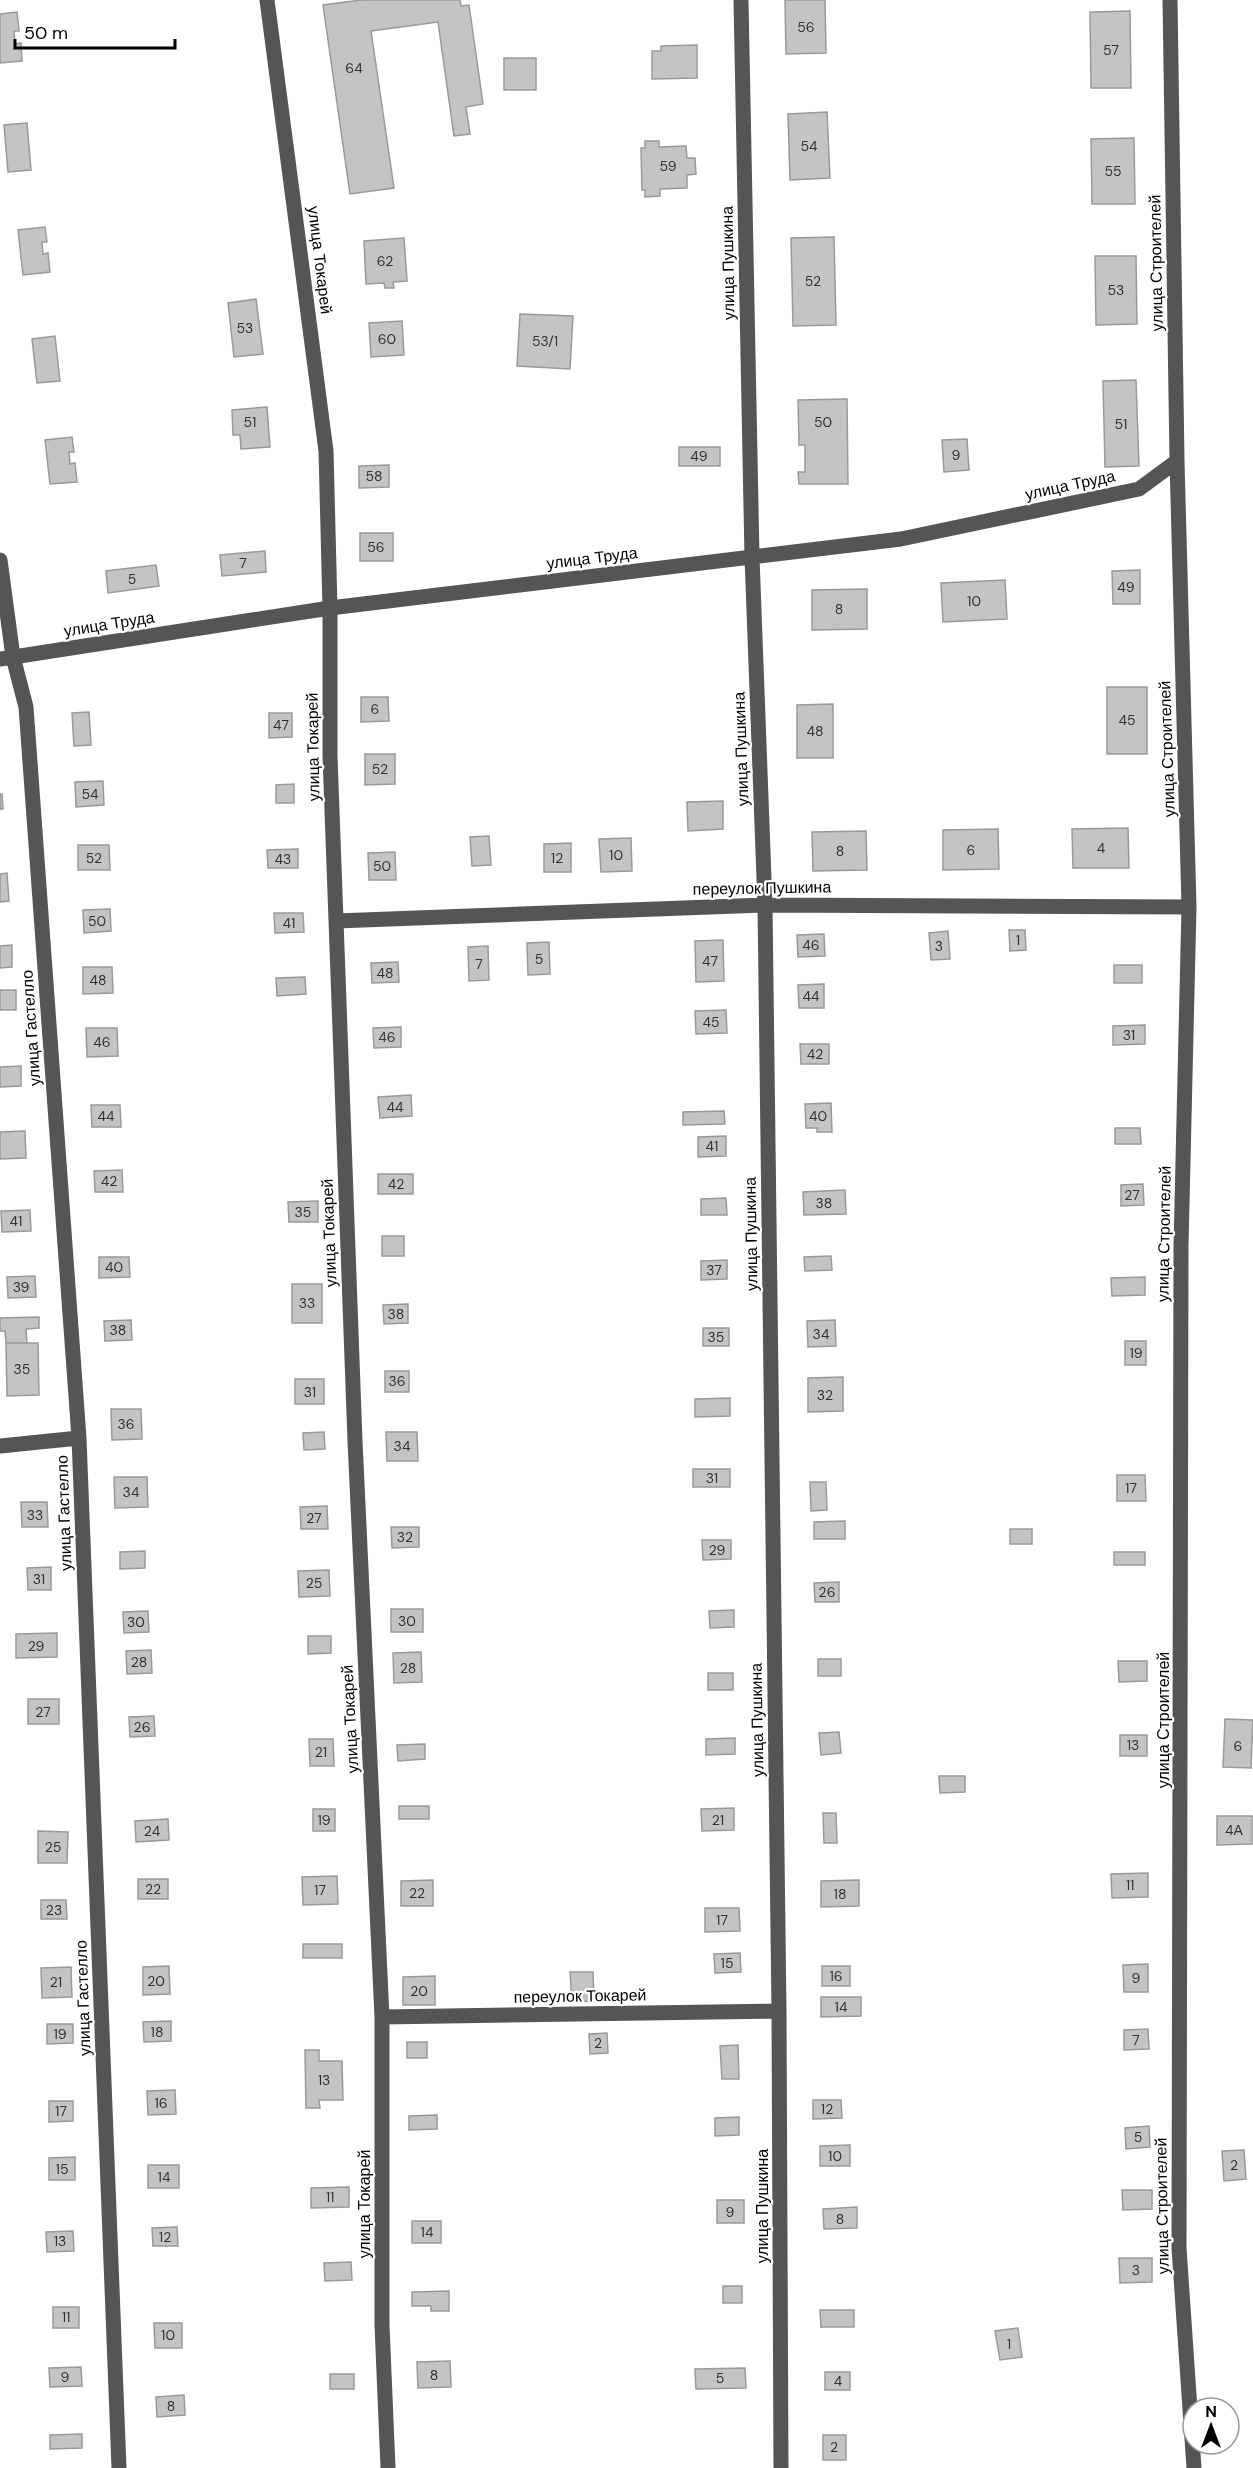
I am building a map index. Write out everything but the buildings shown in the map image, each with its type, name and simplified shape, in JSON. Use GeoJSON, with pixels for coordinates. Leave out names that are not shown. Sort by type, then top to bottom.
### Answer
{"type":"FeatureCollection","features":[{"type":"Feature","properties":{"kind":"street","name":"улица Токарей"},"geometry":{"type":"LineString","coordinates":[[267,0],[326,451],[330,608],[330,756],[354,1440],[382,2017],[382,2325],[388,2468]]}},
{"type":"Feature","properties":{"kind":"street","name":"улица Пушкина"},"geometry":{"type":"LineString","coordinates":[[741,0],[752,557],[765,905],[779,2012],[781,2468]]}},
{"type":"Feature","properties":{"kind":"street","name":"улица Строителей"},"geometry":{"type":"LineString","coordinates":[[1170,0],[1177,461],[1189,907],[1181,1246],[1179,2248],[1194,2468]]}},
{"type":"Feature","properties":{"kind":"street","name":"улица Труда"},"geometry":{"type":"LineString","coordinates":[[6,658],[330,608],[901,539],[1139,489],[1177,461]]}},
{"type":"Feature","properties":{"kind":"street","name":"улица Гастелло"},"geometry":{"type":"LineString","coordinates":[[0,560],[6,658],[26,707],[79,1438],[119,2468]]}},
{"type":"Feature","properties":{"kind":"street","name":"переулок Пушкина"},"geometry":{"type":"LineString","coordinates":[[336,921],[765,905],[1189,907]]}},
{"type":"Feature","properties":{"kind":"street"},"geometry":{"type":"LineString","coordinates":[[0,1446],[79,1438]]}},
{"type":"Feature","properties":{"kind":"street","name":"переулок Токарей"},"geometry":{"type":"LineString","coordinates":[[382,2017],[779,2012]]}}]}
